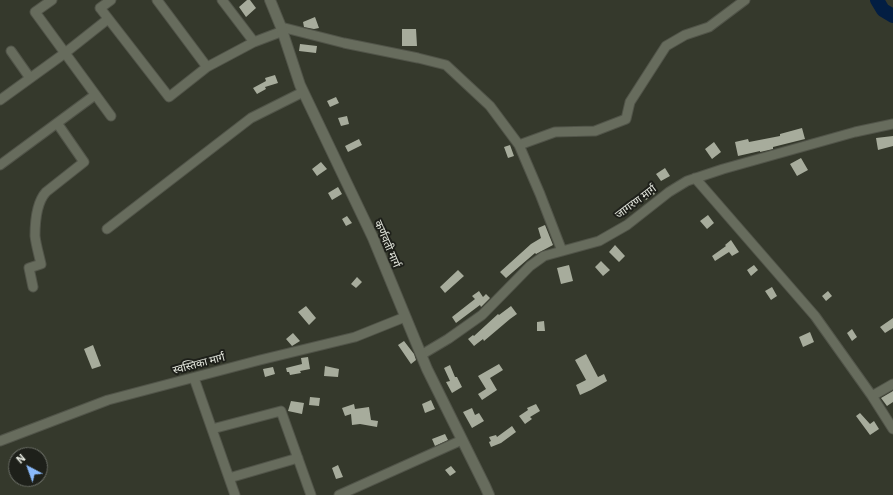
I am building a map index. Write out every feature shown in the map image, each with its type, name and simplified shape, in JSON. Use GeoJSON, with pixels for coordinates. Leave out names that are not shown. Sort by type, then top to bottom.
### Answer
{"type":"FeatureCollection","features":[{"type":"Feature","properties":{"kind":"main road","name":"कर्णवती मार्ग"},"geometry":{"type":"LineString","coordinates":[[270,0],[282,29],[303,92],[373,238],[427,369],[489,495]]}},
{"type":"Feature","properties":{"kind":"street"},"geometry":{"type":"LineString","coordinates":[[52,0],[35,12],[111,116]]}},
{"type":"Feature","properties":{"kind":"street"},"geometry":{"type":"LineString","coordinates":[[111,0],[100,8],[169,97],[207,67],[282,29],[418,58],[446,66],[490,106],[519,145],[540,194],[562,252]]}},
{"type":"Feature","properties":{"kind":"street"},"geometry":{"type":"LineString","coordinates":[[157,0],[207,67]]}},
{"type":"Feature","properties":{"kind":"street"},"geometry":{"type":"LineString","coordinates":[[222,0],[254,42]]}},
{"type":"Feature","properties":{"kind":"street"},"geometry":{"type":"LineString","coordinates":[[519,145],[555,132],[595,131],[626,119],[630,102],[666,46],[685,36],[710,27],[745,0]]}},
{"type":"Feature","properties":{"kind":"street"},"geometry":{"type":"LineString","coordinates":[[0,100],[65,53],[108,19]]}},
{"type":"Feature","properties":{"kind":"street"},"geometry":{"type":"LineString","coordinates":[[11,51],[30,78]]}},
{"type":"Feature","properties":{"kind":"street"},"geometry":{"type":"LineString","coordinates":[[107,229],[251,118],[303,92]]}},
{"type":"Feature","properties":{"kind":"street"},"geometry":{"type":"LineString","coordinates":[[0,165],[96,95]]}},
{"type":"Feature","properties":{"kind":"street"},"geometry":{"type":"LineString","coordinates":[[33,287],[29,268],[41,264],[35,237],[36,215],[42,197],[46,192],[84,162],[57,123]]}},
{"type":"Feature","properties":{"kind":"street","name":"जागरण मार्ग"},"geometry":{"type":"LineString","coordinates":[[421,354],[448,339],[482,314],[530,266],[544,256],[599,241],[627,225],[669,192],[687,181],[723,169],[840,136],[893,124]]}},
{"type":"Feature","properties":{"kind":"street"},"geometry":{"type":"LineString","coordinates":[[695,178],[815,316],[872,396],[893,429]]}},
{"type":"Feature","properties":{"kind":"street","name":"स्वस्तिका मार्ग"},"geometry":{"type":"LineString","coordinates":[[0,441],[108,400],[355,337],[405,317]]}},
{"type":"Feature","properties":{"kind":"street"},"geometry":{"type":"LineString","coordinates":[[194,378],[235,495]]}},
{"type":"Feature","properties":{"kind":"street"},"geometry":{"type":"LineString","coordinates":[[872,396],[893,384]]}},
{"type":"Feature","properties":{"kind":"street"},"geometry":{"type":"LineString","coordinates":[[212,429],[281,411],[311,495]]}},
{"type":"Feature","properties":{"kind":"street"},"geometry":{"type":"LineString","coordinates":[[339,495],[462,440]]}},
{"type":"Feature","properties":{"kind":"street"},"geometry":{"type":"LineString","coordinates":[[229,478],[298,458]]}},
{"type":"Feature","properties":{"kind":"building"},"geometry":{"type":"Polygon","coordinates":[[[247,0],[250,0],[256,8],[246,17],[239,7],[247,0]]]}},
{"type":"Feature","properties":{"kind":"building"},"geometry":{"type":"Polygon","coordinates":[[[315,17],[319,28],[314,29],[304,27],[303,22],[315,17]]]}},
{"type":"Feature","properties":{"kind":"building"},"geometry":{"type":"Polygon","coordinates":[[[402,29],[416,29],[417,46],[402,46],[402,29]]]}},
{"type":"Feature","properties":{"kind":"building"},"geometry":{"type":"Polygon","coordinates":[[[300,44],[317,46],[316,53],[299,51],[300,44]]]}},
{"type":"Feature","properties":{"kind":"building"},"geometry":{"type":"Polygon","coordinates":[[[275,75],[278,83],[265,87],[266,89],[257,94],[253,88],[266,81],[265,78],[275,75]]]}},
{"type":"Feature","properties":{"kind":"building"},"geometry":{"type":"Polygon","coordinates":[[[336,97],[339,103],[330,107],[327,101],[336,97]]]}},
{"type":"Feature","properties":{"kind":"building"},"geometry":{"type":"Polygon","coordinates":[[[347,116],[349,124],[341,126],[338,118],[347,116]]]}},
{"type":"Feature","properties":{"kind":"building"},"geometry":{"type":"Polygon","coordinates":[[[802,128],[805,139],[773,147],[773,149],[738,156],[735,142],[748,139],[749,142],[780,136],[780,134],[802,128]]]}},
{"type":"Feature","properties":{"kind":"building"},"geometry":{"type":"Polygon","coordinates":[[[893,136],[893,146],[878,150],[876,138],[893,136]]]}},
{"type":"Feature","properties":{"kind":"building"},"geometry":{"type":"Polygon","coordinates":[[[359,139],[362,145],[348,152],[345,146],[359,139]]]}},
{"type":"Feature","properties":{"kind":"building"},"geometry":{"type":"Polygon","coordinates":[[[714,142],[721,152],[712,159],[705,149],[714,142]]]}},
{"type":"Feature","properties":{"kind":"building"},"geometry":{"type":"Polygon","coordinates":[[[510,145],[514,156],[508,158],[504,147],[510,145]]]}},
{"type":"Feature","properties":{"kind":"building"},"geometry":{"type":"Polygon","coordinates":[[[801,158],[808,170],[797,176],[790,164],[801,158]]]}},
{"type":"Feature","properties":{"kind":"building"},"geometry":{"type":"Polygon","coordinates":[[[321,162],[327,169],[317,176],[312,169],[321,162]]]}},
{"type":"Feature","properties":{"kind":"building"},"geometry":{"type":"Polygon","coordinates":[[[665,168],[670,176],[661,181],[656,174],[665,168]]]}},
{"type":"Feature","properties":{"kind":"building"},"geometry":{"type":"Polygon","coordinates":[[[338,187],[342,194],[332,200],[328,193],[338,187]]]}},
{"type":"Feature","properties":{"kind":"building"},"geometry":{"type":"Polygon","coordinates":[[[648,188],[651,188],[655,194],[646,200],[641,193],[648,188]]]}},
{"type":"Feature","properties":{"kind":"building"},"geometry":{"type":"Polygon","coordinates":[[[708,215],[714,223],[707,229],[700,221],[708,215]]]}},
{"type":"Feature","properties":{"kind":"building"},"geometry":{"type":"Polygon","coordinates":[[[347,216],[352,223],[346,226],[342,219],[347,216]]]}},
{"type":"Feature","properties":{"kind":"building"},"geometry":{"type":"Polygon","coordinates":[[[545,225],[553,245],[536,254],[535,253],[506,278],[500,272],[531,244],[541,238],[538,228],[545,225]]]}},
{"type":"Feature","properties":{"kind":"building"},"geometry":{"type":"Polygon","coordinates":[[[731,240],[739,252],[732,256],[729,252],[715,261],[712,256],[726,246],[725,245],[731,240]]]}},
{"type":"Feature","properties":{"kind":"building"},"geometry":{"type":"Polygon","coordinates":[[[615,245],[625,256],[619,262],[609,252],[615,245]]]}},
{"type":"Feature","properties":{"kind":"building"},"geometry":{"type":"Polygon","coordinates":[[[601,261],[610,270],[603,276],[595,267],[601,261]]]}},
{"type":"Feature","properties":{"kind":"building"},"geometry":{"type":"Polygon","coordinates":[[[569,265],[573,281],[561,284],[557,268],[569,265]]]}},
{"type":"Feature","properties":{"kind":"building"},"geometry":{"type":"Polygon","coordinates":[[[754,265],[758,270],[751,276],[747,270],[754,265]]]}},
{"type":"Feature","properties":{"kind":"building"},"geometry":{"type":"Polygon","coordinates":[[[458,270],[464,276],[445,293],[440,287],[458,270]]]}},
{"type":"Feature","properties":{"kind":"building"},"geometry":{"type":"Polygon","coordinates":[[[357,277],[362,282],[356,288],[351,284],[357,277]]]}},
{"type":"Feature","properties":{"kind":"building"},"geometry":{"type":"Polygon","coordinates":[[[772,287],[777,296],[771,300],[765,291],[772,287]]]}},
{"type":"Feature","properties":{"kind":"building"},"geometry":{"type":"Polygon","coordinates":[[[479,291],[483,297],[486,294],[490,298],[481,307],[480,305],[456,323],[452,317],[475,299],[472,296],[479,291]]]}},
{"type":"Feature","properties":{"kind":"building"},"geometry":{"type":"Polygon","coordinates":[[[828,291],[832,296],[826,301],[822,296],[828,291]]]}},
{"type":"Feature","properties":{"kind":"building"},"geometry":{"type":"Polygon","coordinates":[[[306,306],[316,318],[309,325],[298,312],[306,306]]]}},
{"type":"Feature","properties":{"kind":"building"},"geometry":{"type":"Polygon","coordinates":[[[511,306],[517,314],[484,341],[483,339],[474,346],[468,339],[473,335],[474,336],[498,314],[499,315],[511,306]]]}},
{"type":"Feature","properties":{"kind":"building"},"geometry":{"type":"Polygon","coordinates":[[[893,318],[893,328],[885,333],[880,327],[893,318]]]}},
{"type":"Feature","properties":{"kind":"building"},"geometry":{"type":"Polygon","coordinates":[[[544,321],[545,331],[537,331],[537,322],[544,321]]]}},
{"type":"Feature","properties":{"kind":"building"},"geometry":{"type":"Polygon","coordinates":[[[852,329],[857,337],[852,341],[847,333],[852,329]]]}},
{"type":"Feature","properties":{"kind":"building"},"geometry":{"type":"Polygon","coordinates":[[[810,332],[814,342],[803,347],[799,337],[810,332]]]}},
{"type":"Feature","properties":{"kind":"building"},"geometry":{"type":"Polygon","coordinates":[[[293,333],[300,341],[292,346],[286,339],[293,333]]]}},
{"type":"Feature","properties":{"kind":"building"},"geometry":{"type":"Polygon","coordinates":[[[404,341],[414,354],[416,360],[411,364],[398,345],[404,341]]]}},
{"type":"Feature","properties":{"kind":"building"},"geometry":{"type":"Polygon","coordinates":[[[93,345],[101,366],[92,369],[84,349],[93,345]]]}},
{"type":"Feature","properties":{"kind":"building"},"geometry":{"type":"Polygon","coordinates":[[[586,354],[598,377],[604,374],[607,381],[580,395],[576,385],[586,380],[575,360],[586,354]]]}},
{"type":"Feature","properties":{"kind":"building"},"geometry":{"type":"Polygon","coordinates":[[[308,357],[310,369],[300,371],[301,373],[290,375],[289,372],[287,372],[286,368],[302,364],[301,358],[308,357]]]}},
{"type":"Feature","properties":{"kind":"building"},"geometry":{"type":"Polygon","coordinates":[[[499,364],[503,370],[490,378],[497,390],[482,400],[478,394],[486,389],[478,376],[499,364]]]}},
{"type":"Feature","properties":{"kind":"building"},"geometry":{"type":"Polygon","coordinates":[[[450,365],[455,377],[457,377],[462,387],[452,393],[446,382],[450,381],[444,368],[450,365]]]}},
{"type":"Feature","properties":{"kind":"building"},"geometry":{"type":"Polygon","coordinates":[[[325,366],[339,369],[338,377],[324,376],[325,366]]]}},
{"type":"Feature","properties":{"kind":"building"},"geometry":{"type":"Polygon","coordinates":[[[273,367],[275,374],[265,377],[263,369],[273,367]]]}},
{"type":"Feature","properties":{"kind":"building"},"geometry":{"type":"Polygon","coordinates":[[[893,391],[893,402],[887,406],[881,398],[893,391]]]}},
{"type":"Feature","properties":{"kind":"building"},"geometry":{"type":"Polygon","coordinates":[[[310,397],[320,398],[319,406],[309,405],[310,397]]]}},
{"type":"Feature","properties":{"kind":"building"},"geometry":{"type":"Polygon","coordinates":[[[431,400],[435,409],[425,413],[422,404],[431,400]]]}},
{"type":"Feature","properties":{"kind":"building"},"geometry":{"type":"Polygon","coordinates":[[[291,401],[304,403],[302,414],[288,411],[291,401]]]}},
{"type":"Feature","properties":{"kind":"building"},"geometry":{"type":"Polygon","coordinates":[[[354,404],[355,409],[369,407],[371,420],[378,421],[377,427],[360,424],[352,425],[351,414],[345,416],[342,408],[354,404]]]}},
{"type":"Feature","properties":{"kind":"building"},"geometry":{"type":"Polygon","coordinates":[[[536,404],[540,411],[530,417],[532,419],[525,424],[519,416],[528,410],[527,408],[536,404]]]}},
{"type":"Feature","properties":{"kind":"building"},"geometry":{"type":"Polygon","coordinates":[[[472,408],[475,415],[479,413],[484,421],[472,428],[463,412],[472,408]]]}},
{"type":"Feature","properties":{"kind":"building"},"geometry":{"type":"Polygon","coordinates":[[[860,413],[870,424],[874,421],[879,429],[870,435],[856,416],[860,413]]]}},
{"type":"Feature","properties":{"kind":"building"},"geometry":{"type":"Polygon","coordinates":[[[512,426],[516,432],[501,443],[491,447],[489,437],[496,435],[497,437],[512,426]]]}},
{"type":"Feature","properties":{"kind":"building"},"geometry":{"type":"Polygon","coordinates":[[[445,434],[448,440],[435,446],[432,439],[445,434]]]}},
{"type":"Feature","properties":{"kind":"building"},"geometry":{"type":"Polygon","coordinates":[[[338,465],[343,477],[336,479],[332,468],[338,465]]]}},
{"type":"Feature","properties":{"kind":"building"},"geometry":{"type":"Polygon","coordinates":[[[451,466],[456,472],[450,476],[445,470],[451,466]]]}},
{"type":"Feature","properties":{"kind":"waterway"},"geometry":{"type":"LineString","coordinates":[[877,0],[883,10],[893,16]]}}]}
